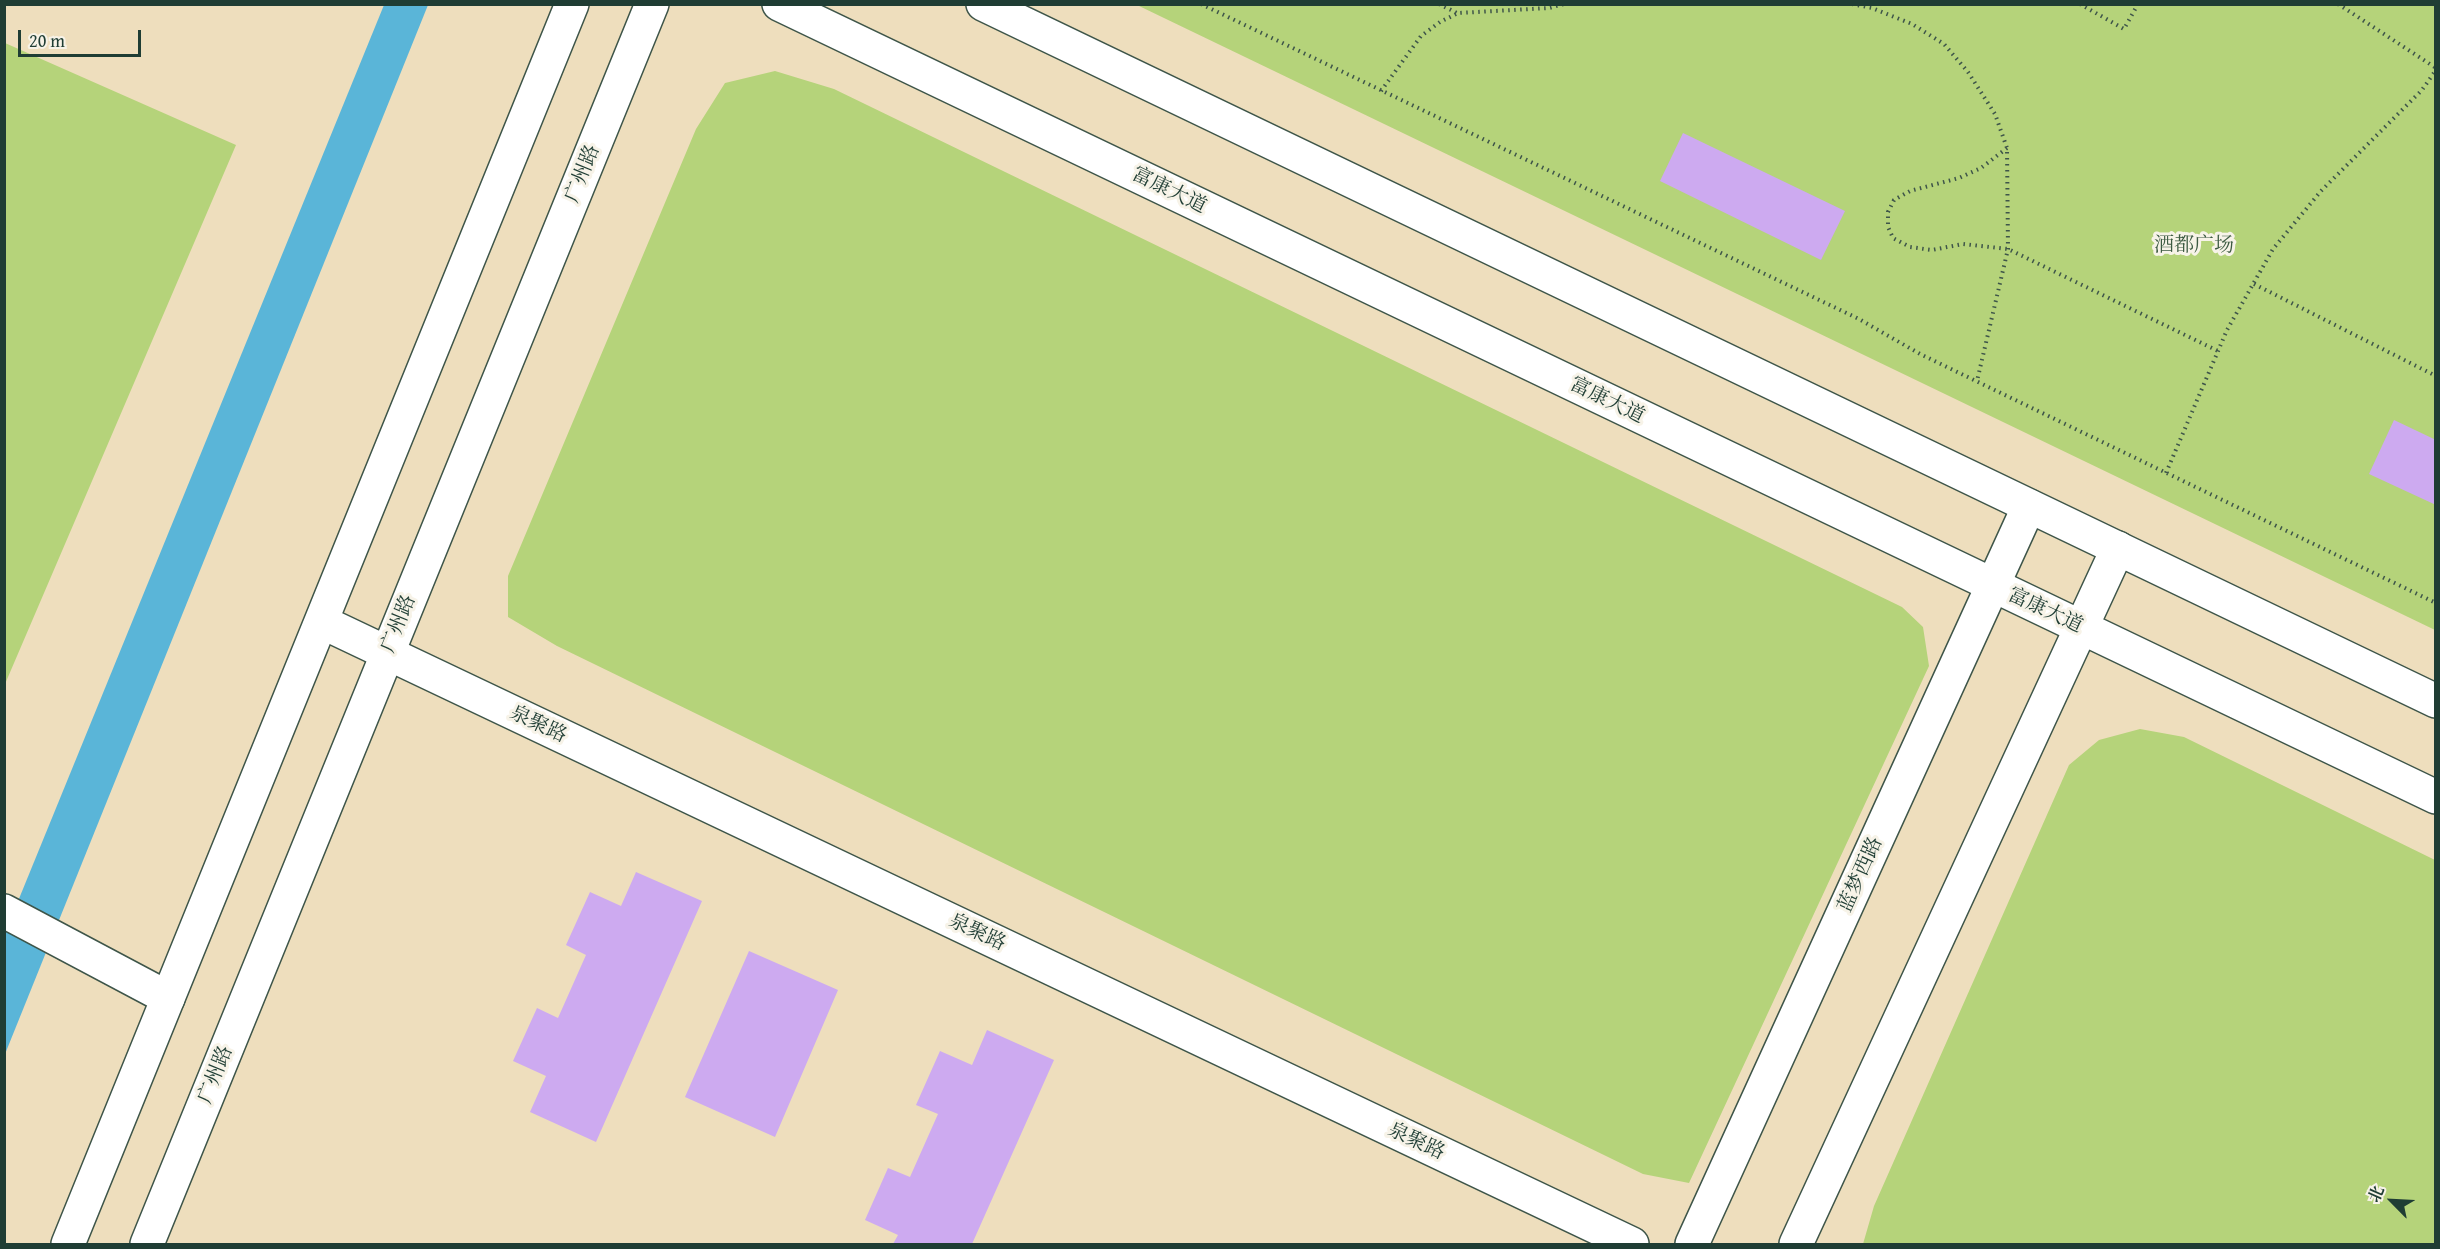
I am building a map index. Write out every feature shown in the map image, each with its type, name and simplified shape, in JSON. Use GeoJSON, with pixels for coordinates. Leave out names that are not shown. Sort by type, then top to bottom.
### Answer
{"type":"FeatureCollection","features":[{"type":"Feature","properties":{"kind":"street"},"geometry":{"type":"LineString","coordinates":[[68,1245],[572,4]]}},
{"type":"Feature","properties":{"kind":"street","name":"广州路"},"geometry":{"type":"LineString","coordinates":[[147,1245],[652,4]]}},
{"type":"Feature","properties":{"kind":"street","name":"富康大道"},"geometry":{"type":"LineString","coordinates":[[779,4],[2436,797]]}},
{"type":"Feature","properties":{"kind":"street"},"geometry":{"type":"LineString","coordinates":[[983,4],[2436,701]]}},
{"type":"Feature","properties":{"kind":"street","name":"蓝梦西路"},"geometry":{"type":"LineString","coordinates":[[1692,1245],[2029,506]]}},
{"type":"Feature","properties":{"kind":"street"},"geometry":{"type":"LineString","coordinates":[[1796,1245],[2118,549]]}},
{"type":"Feature","properties":{"kind":"street","name":"泉聚路"},"geometry":{"type":"LineString","coordinates":[[322,622],[1632,1245]]}},
{"type":"Feature","properties":{"kind":"street"},"geometry":{"type":"LineString","coordinates":[[4,911],[168,998]]}},
{"type":"Feature","properties":{"kind":"path"},"geometry":{"type":"LineString","coordinates":[[1201,4],[1859,319],[1920,354],[2436,603]]}},
{"type":"Feature","properties":{"kind":"path"},"geometry":{"type":"LineString","coordinates":[[1439,4],[1458,14]]}},
{"type":"Feature","properties":{"kind":"path"},"geometry":{"type":"LineString","coordinates":[[1381,91],[1421,36],[1440,22],[1458,14],[1549,8],[1564,4]]}},
{"type":"Feature","properties":{"kind":"path"},"geometry":{"type":"LineString","coordinates":[[1852,4],[1872,8],[1912,24],[1944,44],[1968,72],[1995,114],[2007,148],[2008,249],[1977,381]]}},
{"type":"Feature","properties":{"kind":"path"},"geometry":{"type":"LineString","coordinates":[[2080,4],[2124,28],[2138,4]]}},
{"type":"Feature","properties":{"kind":"path"},"geometry":{"type":"LineString","coordinates":[[2166,472],[2218,351],[2273,249],[2321,191],[2422,90],[2436,68],[2338,4]]}},
{"type":"Feature","properties":{"kind":"path"},"geometry":{"type":"LineString","coordinates":[[2007,148],[1981,168],[1959,178],[1910,191],[1894,200],[1888,212],[1888,227],[1893,238],[1910,247],[1932,250],[1963,244],[2008,249],[2218,351]]}},
{"type":"Feature","properties":{"kind":"path"},"geometry":{"type":"LineString","coordinates":[[2254,284],[2436,376]]}},
{"type":"Feature","properties":{"kind":"green space","name":"酒都广场"},"geometry":{"type":"Polygon","coordinates":[[[1137,5],[2435,5],[2435,630],[1137,5]]]}},
{"type":"Feature","properties":{"kind":"green space"},"geometry":{"type":"Polygon","coordinates":[[[5,43],[236,145],[5,684],[5,43]]]}},
{"type":"Feature","properties":{"kind":"green space"},"geometry":{"type":"Polygon","coordinates":[[[775,71],[834,89],[1902,607],[1923,627],[1929,666],[1689,1183],[1643,1174],[557,646],[508,617],[508,576],[696,129],[725,83],[775,71]]]}},
{"type":"Feature","properties":{"kind":"green space"},"geometry":{"type":"Polygon","coordinates":[[[2140,729],[2184,737],[2435,860],[2435,1244],[1863,1244],[1874,1206],[2069,765],[2099,740],[2140,729]]]}},
{"type":"Feature","properties":{"kind":"water"},"geometry":{"type":"Polygon","coordinates":[[[384,5],[428,5],[5,1054],[5,933],[384,5]]]}},
{"type":"Feature","properties":{"kind":"building"},"geometry":{"type":"Polygon","coordinates":[[[1683,133],[1845,211],[1821,260],[1660,181],[1683,133]]]}},
{"type":"Feature","properties":{"kind":"building"},"geometry":{"type":"Polygon","coordinates":[[[2394,420],[2436,440],[2436,505],[2369,474],[2394,420]]]}},
{"type":"Feature","properties":{"kind":"building"},"geometry":{"type":"Polygon","coordinates":[[[636,872],[702,901],[596,1142],[530,1112],[546,1076],[513,1061],[537,1008],[558,1018],[586,955],[566,945],[590,892],[621,906],[636,872]]]}},
{"type":"Feature","properties":{"kind":"building"},"geometry":{"type":"Polygon","coordinates":[[[749,951],[838,990],[775,1137],[685,1097],[749,951]]]}},
{"type":"Feature","properties":{"kind":"building"},"geometry":{"type":"Polygon","coordinates":[[[987,1030],[1054,1060],[972,1244],[893,1244],[898,1235],[865,1220],[888,1168],[910,1177],[938,1114],[916,1105],[940,1051],[972,1065],[987,1030]]]}}]}
